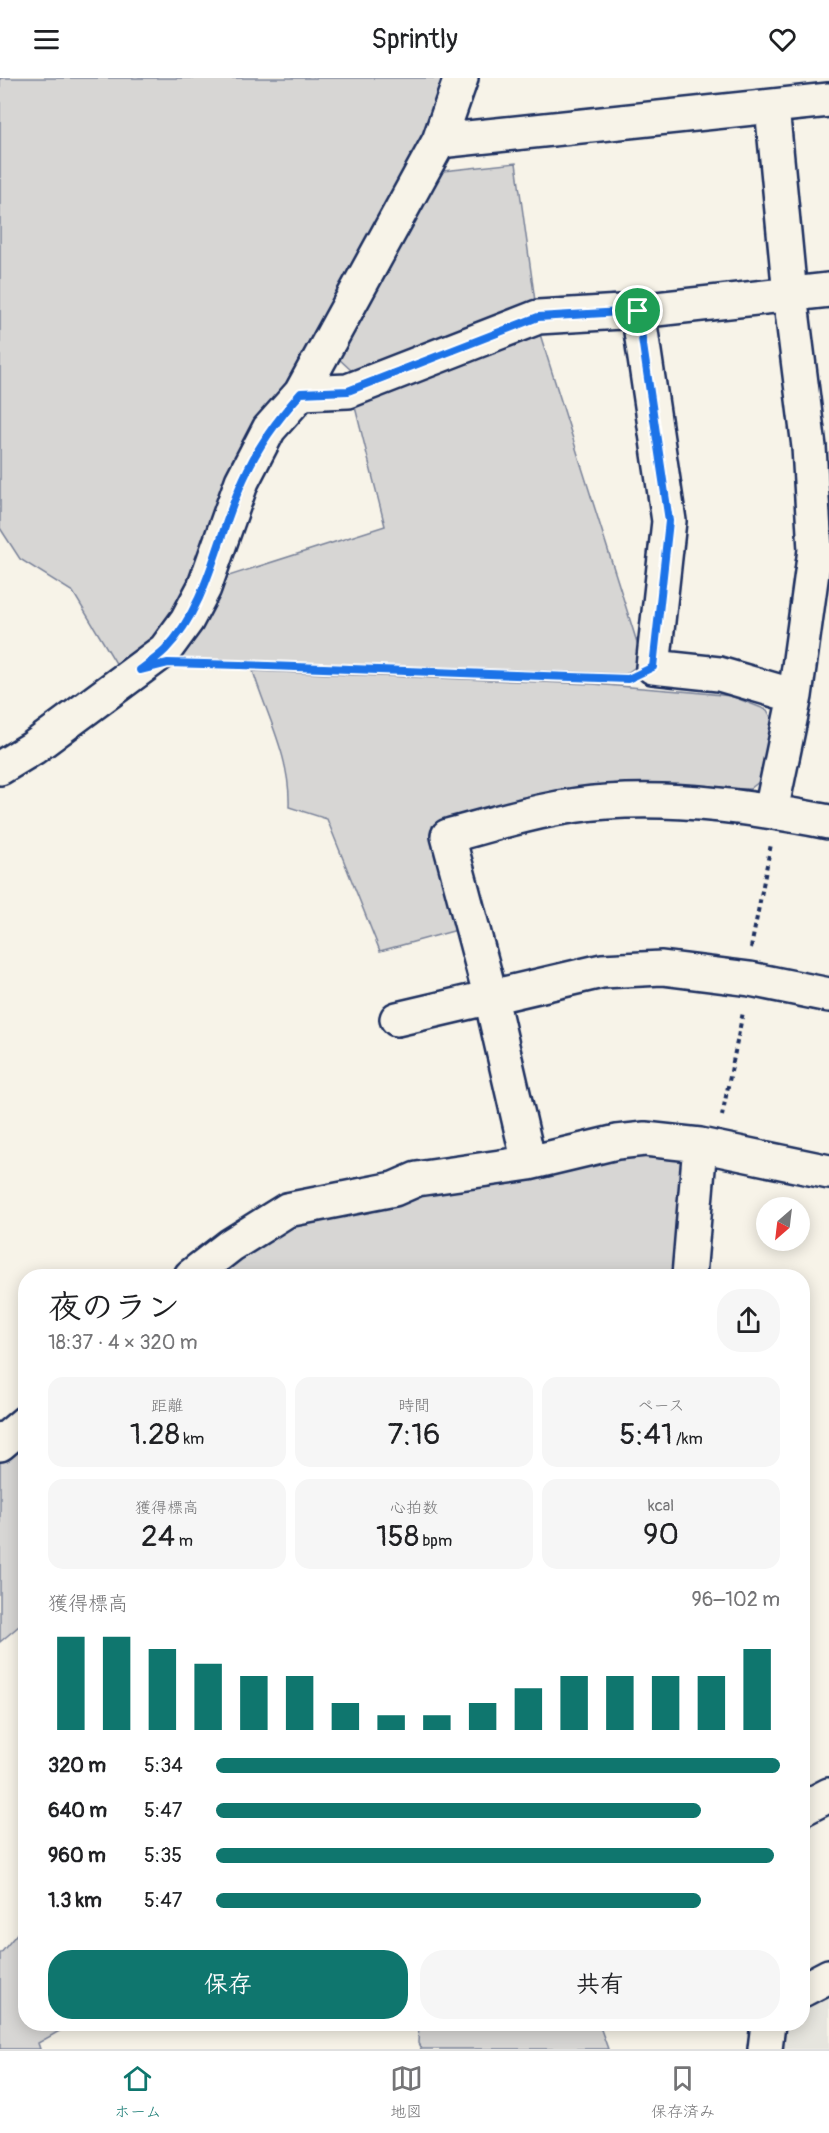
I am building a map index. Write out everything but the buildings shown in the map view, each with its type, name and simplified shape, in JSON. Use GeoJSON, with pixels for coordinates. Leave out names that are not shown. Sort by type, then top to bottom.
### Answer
{"type":"FeatureCollection","features":[{"type":"Feature","properties":{"kind":"street"},"geometry":{"type":"LineString","coordinates":[[0,768],[33,748],[165,650],[187,620],[204,588],[242,481],[269,429],[301,393],[439,141],[461,78]]}},
{"type":"Feature","properties":{"kind":"street"},"geometry":{"type":"LineString","coordinates":[[439,141],[829,100]]}},
{"type":"Feature","properties":{"kind":"street"},"geometry":{"type":"LineString","coordinates":[[772,106],[790,295],[809,447],[815,550],[795,696],[774,811]]}},
{"type":"Feature","properties":{"kind":"street"},"geometry":{"type":"LineString","coordinates":[[301,393],[348,391],[538,317],[638,311],[829,290]]}},
{"type":"Feature","properties":{"kind":"street"},"geometry":{"type":"LineString","coordinates":[[638,311],[669,521],[653,667],[719,674],[795,696]]}},
{"type":"Feature","properties":{"kind":"street"},"geometry":{"type":"LineString","coordinates":[[529,1163],[491,998],[448,837],[534,812],[606,802],[669,801],[774,811],[829,822]]}},
{"type":"Feature","properties":{"kind":"street"},"geometry":{"type":"LineString","coordinates":[[397,1019],[602,971],[662,968],[748,979],[829,995]]}},
{"type":"Feature","properties":{"kind":"street"},"geometry":{"type":"LineString","coordinates":[[200,1269],[231,1245],[287,1210],[394,1189],[417,1179],[529,1163],[617,1142],[645,1139],[708,1147],[829,1172]]}},
{"type":"Feature","properties":{"kind":"street"},"geometry":{"type":"LineString","coordinates":[[690,1269],[708,1147]]}},
{"type":"Feature","properties":{"kind":"street"},"geometry":{"type":"LineString","coordinates":[[0,1444],[18,1429]]}},
{"type":"Feature","properties":{"kind":"street"},"geometry":{"type":"LineString","coordinates":[[810,1805],[829,1795]]}},
{"type":"Feature","properties":{"kind":"street"},"geometry":{"type":"LineString","coordinates":[[810,1986],[829,1976]]}},
{"type":"Feature","properties":{"kind":"street"},"geometry":{"type":"LineString","coordinates":[[765,2049],[767,2031]]}},
{"type":"Feature","properties":{"kind":"path"},"geometry":{"type":"LineString","coordinates":[[189,664],[628,679],[653,667]]}},
{"type":"Feature","properties":{"kind":"path"},"geometry":{"type":"LineString","coordinates":[[708,1147],[748,979],[774,811]]}},
{"type":"Feature","properties":{"kind":"shaded area"},"geometry":{"type":"Polygon","coordinates":[[[0,78],[452,78],[439,113],[361,259],[315,330],[261,429],[187,603],[123,675],[73,592],[20,559],[0,528],[0,78]]]}},
{"type":"Feature","properties":{"kind":"shaded area"},"geometry":{"type":"Polygon","coordinates":[[[516,163],[535,301],[353,372],[337,357],[443,171],[516,163]]]}},
{"type":"Feature","properties":{"kind":"shaded area"},"geometry":{"type":"Polygon","coordinates":[[[539,331],[641,655],[634,668],[626,674],[174,659],[213,581],[385,526],[354,403],[539,331]]]}},
{"type":"Feature","properties":{"kind":"shaded area"},"geometry":{"type":"Polygon","coordinates":[[[253,671],[593,684],[692,692],[731,696],[767,710],[773,721],[760,781],[750,789],[621,785],[548,798],[432,826],[457,930],[380,951],[327,819],[289,807],[289,789],[282,755],[253,671]]]}},
{"type":"Feature","properties":{"kind":"shaded area"},"geometry":{"type":"Polygon","coordinates":[[[630,1154],[679,1159],[683,1166],[673,1269],[208,1269],[266,1229],[418,1195],[509,1184],[630,1154]]]}},
{"type":"Feature","properties":{"kind":"shaded area"},"geometry":{"type":"Polygon","coordinates":[[[18,1437],[18,1627],[0,1642],[0,1452],[18,1437]]]}},
{"type":"Feature","properties":{"kind":"shaded area"},"geometry":{"type":"Polygon","coordinates":[[[18,1932],[18,2031],[59,2031],[38,2043],[40,2049],[0,2049],[0,1954],[18,1932]]]}},
{"type":"Feature","properties":{"kind":"shaded area"},"geometry":{"type":"Polygon","coordinates":[[[829,1991],[829,2049],[783,2049],[782,2031],[810,2031],[810,2000],[829,1991]]]}},
{"type":"Feature","properties":{"kind":"shaded area"},"geometry":{"type":"Polygon","coordinates":[[[419,2031],[602,2031],[608,2049],[421,2049],[418,2043],[419,2031]]]}},
{"type":"Feature","properties":{"kind":"route"},"geometry":{"type":"LineString","coordinates":[[638,311],[669,521],[653,667],[628,679],[168,663],[140,670],[165,650],[187,620],[204,588],[242,481],[269,429],[301,393],[348,391],[538,317],[638,311]]}}]}
